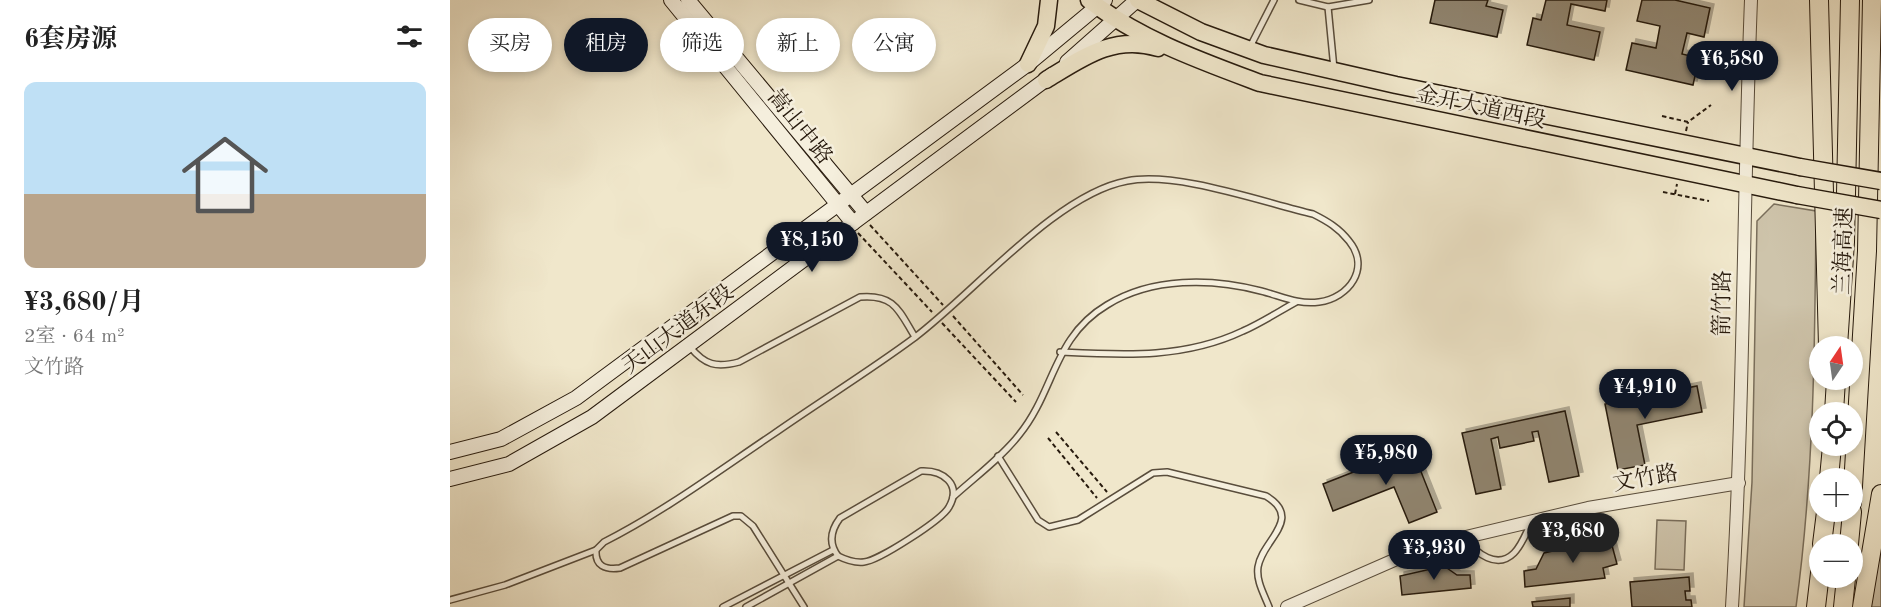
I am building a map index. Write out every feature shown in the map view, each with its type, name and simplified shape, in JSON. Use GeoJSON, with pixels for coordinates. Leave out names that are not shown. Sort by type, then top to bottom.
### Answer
{"type":"FeatureCollection","features":[{"type":"Feature","properties":{"kind":"highway"},"geometry":{"type":"LineString","coordinates":[[1819,0],[1828,336]]}},
{"type":"Feature","properties":{"kind":"highway","name":"兰海高速"},"geometry":{"type":"LineString","coordinates":[[1839,336],[1845,242],[1850,0]]}},
{"type":"Feature","properties":{"kind":"highway","name":"兰海高速"},"geometry":{"type":"LineString","coordinates":[[1854,468],[1867,251],[1872,0]]}},
{"type":"Feature","properties":{"kind":"highway"},"geometry":{"type":"LineString","coordinates":[[1862,607],[1881,494]]}},
{"type":"Feature","properties":{"kind":"highway"},"geometry":{"type":"LineString","coordinates":[[1816,607],[1818,588]]}},
{"type":"Feature","properties":{"kind":"highway"},"geometry":{"type":"LineString","coordinates":[[1843,607],[1845,588]]}},
{"type":"Feature","properties":{"kind":"main road","name":"嵩山中路"},"geometry":{"type":"LineString","coordinates":[[671,0],[839,205],[861,222]]}},
{"type":"Feature","properties":{"kind":"main road","name":"嵩山中路"},"geometry":{"type":"LineString","coordinates":[[688,0],[853,195],[861,222]]}},
{"type":"Feature","properties":{"kind":"main road"},"geometry":{"type":"LineString","coordinates":[[1028,64],[1044,33],[1049,0]]}},
{"type":"Feature","properties":{"kind":"main road","name":"天山大道东段"},"geometry":{"type":"LineString","coordinates":[[450,479],[509,464],[592,417],[688,345],[861,222],[1046,80],[1138,0]]}},
{"type":"Feature","properties":{"kind":"main road","name":"金开大道西段"},"geometry":{"type":"LineString","coordinates":[[1138,0],[1201,33],[1249,49],[1335,71],[1800,167],[1881,181]]}},
{"type":"Feature","properties":{"kind":"main road","name":"天山大道东段"},"geometry":{"type":"LineString","coordinates":[[450,452],[501,439],[576,398],[1028,64],[1097,2]]}},
{"type":"Feature","properties":{"kind":"main road","name":"金开大道西段"},"geometry":{"type":"LineString","coordinates":[[1097,2],[1115,20],[1190,57],[1260,83],[1743,184],[1881,210]]}},
{"type":"Feature","properties":{"kind":"main road"},"geometry":{"type":"LineString","coordinates":[[1046,80],[1098,50],[1117,43],[1152,46],[1190,57]]}},
{"type":"Feature","properties":{"kind":"street","name":"箭竹路"},"geometry":{"type":"LineString","coordinates":[[1732,607],[1739,483],[1743,184],[1751,0]]}},
{"type":"Feature","properties":{"kind":"street","name":"文竹路"},"geometry":{"type":"LineString","coordinates":[[1287,607],[1424,547],[1588,508],[1739,483]]}},
{"type":"Feature","properties":{"kind":"lane"},"geometry":{"type":"LineString","coordinates":[[1249,49],[1274,0]]}},
{"type":"Feature","properties":{"kind":"lane"},"geometry":{"type":"LineString","coordinates":[[1302,0],[1328,7],[1369,0]]}},
{"type":"Feature","properties":{"kind":"lane"},"geometry":{"type":"LineString","coordinates":[[1328,7],[1335,71]]}},
{"type":"Feature","properties":{"kind":"lane"},"geometry":{"type":"LineString","coordinates":[[450,600],[505,585],[596,550],[604,542],[699,484],[915,337],[1064,210],[1100,189],[1126,181],[1152,178],[1176,180],[1313,214],[1332,224],[1350,241],[1357,256],[1358,271],[1354,283],[1345,292],[1330,300],[1296,302],[1229,283],[1193,282],[1133,292],[1107,305],[1090,318],[1060,352],[1045,392],[1025,426],[998,456],[953,497],[943,514],[875,559],[855,562],[838,556],[833,550],[832,534],[840,518],[912,474],[921,471],[940,472],[948,477],[952,485],[953,497]]}},
{"type":"Feature","properties":{"kind":"lane"},"geometry":{"type":"LineString","coordinates":[[688,345],[701,360],[712,366],[725,366],[739,362],[860,297],[872,296],[885,298],[896,306],[915,337]]}},
{"type":"Feature","properties":{"kind":"lane"},"geometry":{"type":"LineString","coordinates":[[1060,352],[1137,355],[1189,349],[1242,332],[1296,302]]}},
{"type":"Feature","properties":{"kind":"lane"},"geometry":{"type":"LineString","coordinates":[[998,456],[1038,520],[1049,527],[1078,520],[1153,473],[1167,472],[1266,496],[1275,502],[1281,512],[1281,527],[1263,552],[1258,567],[1258,581],[1269,607]]}},
{"type":"Feature","properties":{"kind":"lane"},"geometry":{"type":"LineString","coordinates":[[596,550],[596,559],[600,565],[609,569],[620,568],[733,516],[741,516],[753,526],[804,607]]}},
{"type":"Feature","properties":{"kind":"lane"},"geometry":{"type":"LineString","coordinates":[[1465,537],[1478,554],[1494,559],[1506,558],[1516,551],[1531,522]]}},
{"type":"Feature","properties":{"kind":"lane"},"geometry":{"type":"LineString","coordinates":[[723,607],[833,550]]}},
{"type":"Feature","properties":{"kind":"lane"},"geometry":{"type":"LineString","coordinates":[[746,607],[790,585],[838,556]]}},
{"type":"Feature","properties":{"kind":"path"},"geometry":{"type":"LineString","coordinates":[[1662,116],[1688,122],[1711,105]]}},
{"type":"Feature","properties":{"kind":"path"},"geometry":{"type":"LineString","coordinates":[[1663,192],[1708,201]]}},
{"type":"Feature","properties":{"kind":"path"},"geometry":{"type":"LineString","coordinates":[[861,222],[939,301]]}},
{"type":"Feature","properties":{"kind":"path"},"geometry":{"type":"LineString","coordinates":[[861,222],[930,310]]}},
{"type":"Feature","properties":{"kind":"path"},"geometry":{"type":"LineString","coordinates":[[956,320],[1023,394]]}},
{"type":"Feature","properties":{"kind":"path"},"geometry":{"type":"LineString","coordinates":[[948,329],[1016,402]]}},
{"type":"Feature","properties":{"kind":"path"},"geometry":{"type":"LineString","coordinates":[[1056,432],[1113,499]]}},
{"type":"Feature","properties":{"kind":"path"},"geometry":{"type":"LineString","coordinates":[[1048,438],[1102,504]]}},
{"type":"Feature","properties":{"kind":"shaded area"},"geometry":{"type":"Polygon","coordinates":[[[1774,204],[1816,211],[1814,336],[1809,336],[1809,390],[1813,390],[1812,402],[1809,402],[1810,459],[1796,607],[1744,607],[1752,482],[1757,221],[1774,204]]]}},
{"type":"Feature","properties":{"kind":"shaded area"},"geometry":{"type":"Polygon","coordinates":[[[1657,520],[1686,521],[1684,570],[1655,569],[1657,520]]]}},
{"type":"Feature","properties":{"kind":"shaded area"},"geometry":{"type":"Polygon","coordinates":[[[1881,529],[1881,607],[1869,607],[1881,529]]]}},
{"type":"Feature","properties":{"kind":"building"},"geometry":{"type":"Polygon","coordinates":[[[1435,0],[1488,0],[1486,6],[1503,10],[1497,37],[1430,23],[1435,0]]]}},
{"type":"Feature","properties":{"kind":"building"},"geometry":{"type":"Polygon","coordinates":[[[1546,0],[1607,0],[1605,11],[1571,4],[1567,25],[1600,32],[1594,60],[1527,45],[1533,18],[1541,20],[1546,0]]]}},
{"type":"Feature","properties":{"kind":"building"},"geometry":{"type":"Polygon","coordinates":[[[1642,0],[1675,0],[1710,8],[1704,37],[1687,33],[1682,54],[1699,58],[1693,85],[1626,70],[1632,43],[1656,48],[1660,26],[1637,21],[1642,0]]]}},
{"type":"Feature","properties":{"kind":"building"},"geometry":{"type":"Polygon","coordinates":[[[1697,386],[1702,412],[1637,425],[1645,465],[1618,470],[1605,404],[1697,386]]]}},
{"type":"Feature","properties":{"kind":"building"},"geometry":{"type":"Polygon","coordinates":[[[1565,411],[1579,476],[1549,482],[1538,431],[1532,432],[1534,441],[1500,448],[1498,437],[1491,439],[1501,489],[1476,494],[1462,433],[1565,411]]]}},
{"type":"Feature","properties":{"kind":"building"},"geometry":{"type":"Polygon","coordinates":[[[1412,449],[1437,512],[1409,523],[1394,487],[1333,511],[1323,484],[1412,449]]]}},
{"type":"Feature","properties":{"kind":"building"},"geometry":{"type":"Polygon","coordinates":[[[1610,538],[1617,564],[1603,568],[1605,578],[1525,587],[1524,571],[1536,569],[1544,553],[1610,538]]]}},
{"type":"Feature","properties":{"kind":"building"},"geometry":{"type":"Polygon","coordinates":[[[1444,566],[1457,575],[1470,575],[1471,588],[1402,595],[1400,576],[1444,566]]]}},
{"type":"Feature","properties":{"kind":"building"},"geometry":{"type":"Polygon","coordinates":[[[1689,577],[1690,591],[1685,591],[1686,600],[1691,600],[1692,607],[1632,607],[1630,582],[1689,577]]]}},
{"type":"Feature","properties":{"kind":"building"},"geometry":{"type":"Polygon","coordinates":[[[1570,598],[1570,607],[1533,607],[1532,602],[1570,598]]]}}]}
